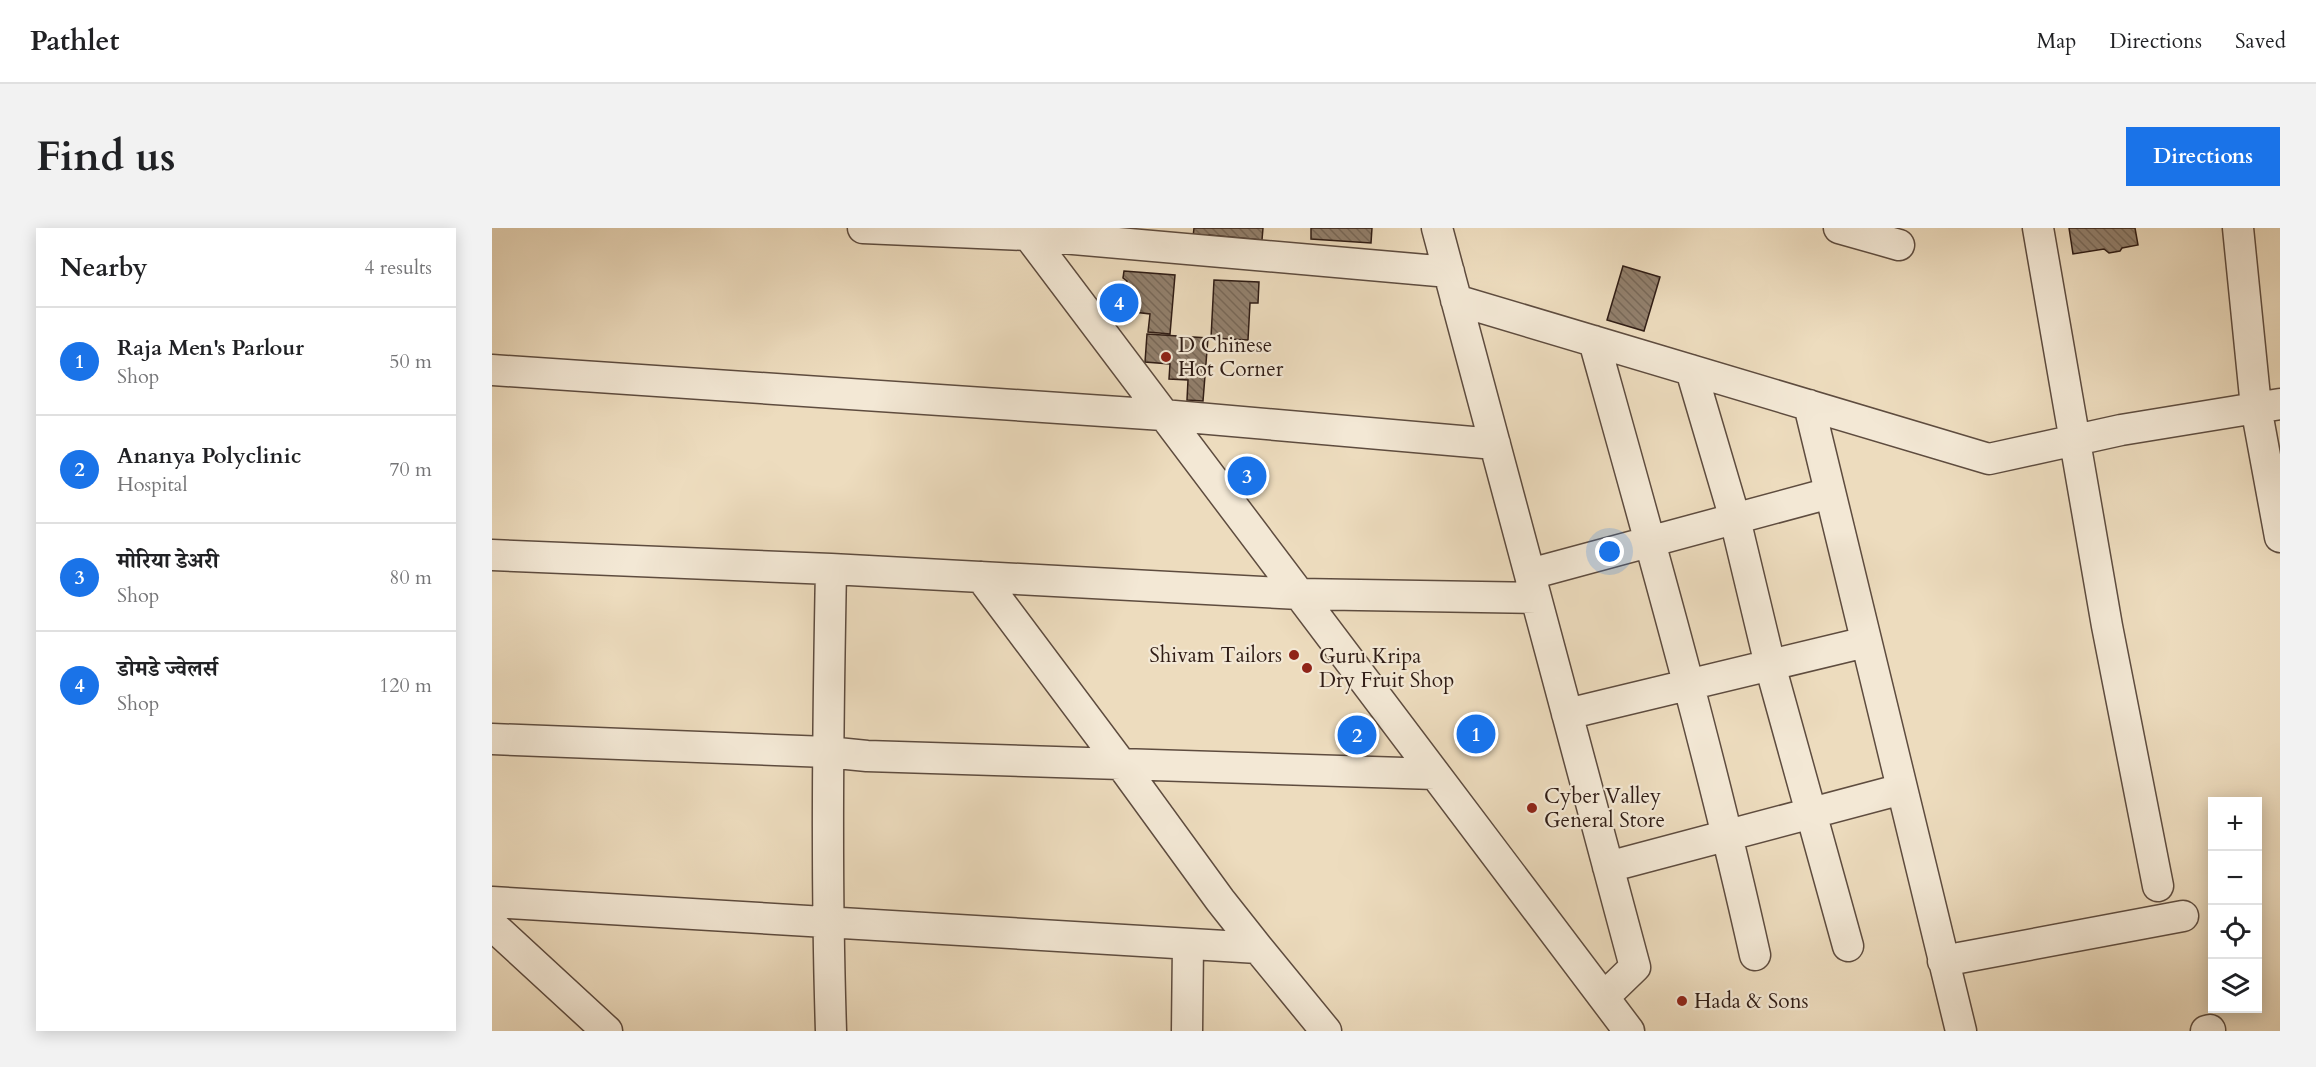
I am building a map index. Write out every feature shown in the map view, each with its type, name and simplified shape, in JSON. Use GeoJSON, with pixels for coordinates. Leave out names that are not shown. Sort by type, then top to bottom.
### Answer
{"type":"FeatureCollection","features":[{"type":"Feature","properties":{"kind":"street"},"geometry":{"type":"LineString","coordinates":[[863,228],[1025,232],[1453,286],[1594,341],[1989,459],[2076,440],[2268,406]]}},
{"type":"Feature","properties":{"kind":"street"},"geometry":{"type":"LineString","coordinates":[[1437,228],[1635,967],[1604,997]]}},
{"type":"Feature","properties":{"kind":"street"},"geometry":{"type":"LineString","coordinates":[[1839,228],[1899,245]]}},
{"type":"Feature","properties":{"kind":"street"},"geometry":{"type":"LineString","coordinates":[[2038,228],[2107,626],[2158,886]]}},
{"type":"Feature","properties":{"kind":"street"},"geometry":{"type":"LineString","coordinates":[[2238,228],[2268,406],[2280,537]]}},
{"type":"Feature","properties":{"kind":"street"},"geometry":{"type":"LineString","coordinates":[[1025,232],[1629,1031]]}},
{"type":"Feature","properties":{"kind":"street"},"geometry":{"type":"LineString","coordinates":[[1594,341],[1728,834],[1755,955]]}},
{"type":"Feature","properties":{"kind":"street"},"geometry":{"type":"LineString","coordinates":[[492,370],[1163,415],[1495,444]]}},
{"type":"Feature","properties":{"kind":"street"},"geometry":{"type":"LineString","coordinates":[[1691,370],[1736,519],[1770,665],[1848,946]]}},
{"type":"Feature","properties":{"kind":"street"},"geometry":{"type":"LineString","coordinates":[[1809,405],[1961,1031]]}},
{"type":"Feature","properties":{"kind":"street"},"geometry":{"type":"LineString","coordinates":[[492,555],[831,569],[1299,594],[1533,586],[1650,542],[1830,493]]}},
{"type":"Feature","properties":{"kind":"street"},"geometry":{"type":"LineString","coordinates":[[831,569],[827,752],[827,923],[831,1031]]}},
{"type":"Feature","properties":{"kind":"street"},"geometry":{"type":"LineString","coordinates":[[981,577],[1220,900],[1326,1031]]}},
{"type":"Feature","properties":{"kind":"street"},"geometry":{"type":"LineString","coordinates":[[1567,714],[1866,642]]}},
{"type":"Feature","properties":{"kind":"street"},"geometry":{"type":"LineString","coordinates":[[492,739],[827,752],[867,756],[1435,774]]}},
{"type":"Feature","properties":{"kind":"street"},"geometry":{"type":"LineString","coordinates":[[1608,867],[1902,789]]}},
{"type":"Feature","properties":{"kind":"street"},"geometry":{"type":"LineString","coordinates":[[492,902],[1258,948]]}},
{"type":"Feature","properties":{"kind":"street"},"geometry":{"type":"LineString","coordinates":[[1943,961],[2183,916]]}},
{"type":"Feature","properties":{"kind":"street"},"geometry":{"type":"LineString","coordinates":[[492,925],[607,1031]]}},
{"type":"Feature","properties":{"kind":"street"},"geometry":{"type":"LineString","coordinates":[[1187,1031],[1188,945]]}},
{"type":"Feature","properties":{"kind":"building"},"geometry":{"type":"Polygon","coordinates":[[[1194,228],[1263,228],[1262,240],[1209,235],[1208,238],[1193,237],[1194,228]]]}},
{"type":"Feature","properties":{"kind":"building"},"geometry":{"type":"Polygon","coordinates":[[[1311,228],[1372,228],[1371,243],[1311,239],[1311,228]]]}},
{"type":"Feature","properties":{"kind":"building"},"geometry":{"type":"Polygon","coordinates":[[[2069,228],[2135,228],[2138,245],[2109,253],[2104,249],[2073,254],[2069,228]]]}},
{"type":"Feature","properties":{"kind":"building"},"geometry":{"type":"Polygon","coordinates":[[[1623,266],[1660,277],[1644,331],[1607,320],[1623,266]]]}},
{"type":"Feature","properties":{"kind":"building"},"geometry":{"type":"Polygon","coordinates":[[[1124,271],[1175,275],[1170,334],[1148,332],[1150,314],[1134,312],[1136,296],[1125,295],[1127,281],[1123,278],[1124,271]]]}},
{"type":"Feature","properties":{"kind":"building"},"geometry":{"type":"Polygon","coordinates":[[[1214,280],[1259,282],[1258,303],[1250,303],[1248,340],[1211,338],[1214,280]]]}},
{"type":"Feature","properties":{"kind":"building"},"geometry":{"type":"Polygon","coordinates":[[[1147,334],[1208,338],[1203,401],[1187,400],[1188,380],[1169,379],[1170,364],[1145,362],[1147,334]]]}},
{"type":"Feature","properties":{"kind":"place","name":"डोमडे ज्वेलर्स"},"geometry":{"type":"Point","coordinates":[1119,303]}},
{"type":"Feature","properties":{"kind":"place","name":"D Chinese Hot Corner"},"geometry":{"type":"Point","coordinates":[1166,357]}},
{"type":"Feature","properties":{"kind":"place","name":"मोरिया डेअरी"},"geometry":{"type":"Point","coordinates":[1247,476]}},
{"type":"Feature","properties":{"kind":"place","name":"Shivam Tailors"},"geometry":{"type":"Point","coordinates":[1294,655]}},
{"type":"Feature","properties":{"kind":"place","name":"Guru Kripa Dry Fruit Shop"},"geometry":{"type":"Point","coordinates":[1307,668]}},
{"type":"Feature","properties":{"kind":"place","name":"Raja Men's Parlour"},"geometry":{"type":"Point","coordinates":[1476,734]}},
{"type":"Feature","properties":{"kind":"place","name":"Ananya Polyclinic"},"geometry":{"type":"Point","coordinates":[1357,735]}},
{"type":"Feature","properties":{"kind":"place","name":"Cyber Valley General Store"},"geometry":{"type":"Point","coordinates":[1532,808]}},
{"type":"Feature","properties":{"kind":"place","name":"Hada & Sons"},"geometry":{"type":"Point","coordinates":[1682,1001]}}]}
